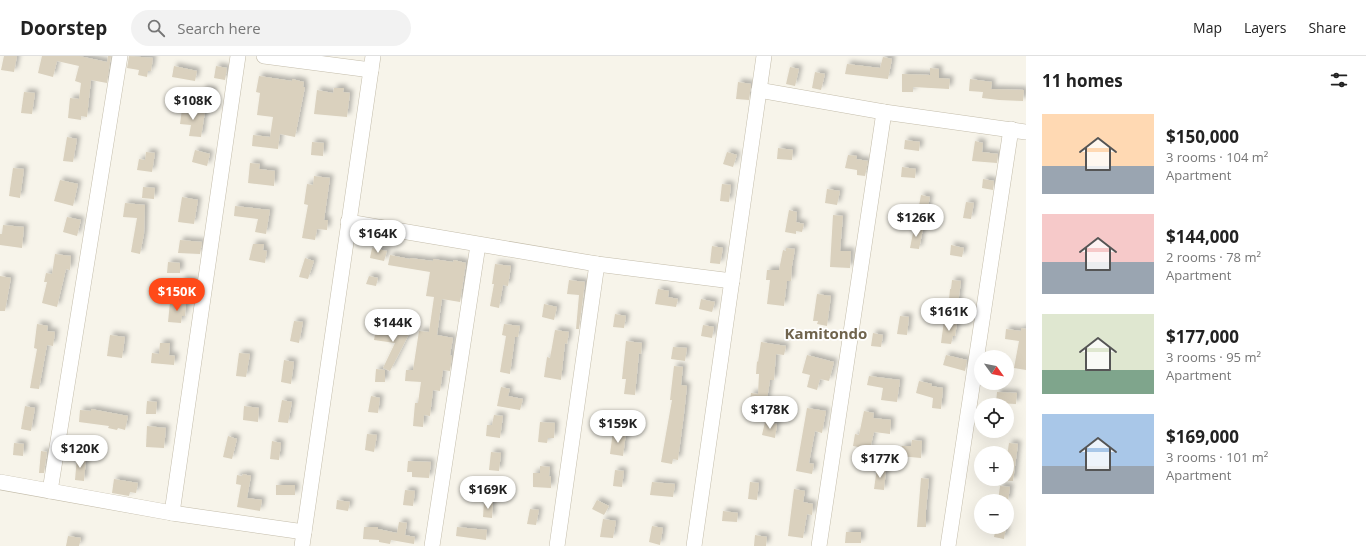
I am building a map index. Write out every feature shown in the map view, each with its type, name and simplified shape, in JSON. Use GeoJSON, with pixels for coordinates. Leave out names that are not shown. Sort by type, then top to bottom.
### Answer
{"type":"FeatureCollection","features":[{"type":"Feature","properties":{"kind":"street"},"geometry":{"type":"LineString","coordinates":[[50,491],[120,56]]}},
{"type":"Feature","properties":{"kind":"street"},"geometry":{"type":"LineString","coordinates":[[172,513],[238,56]]}},
{"type":"Feature","properties":{"kind":"street"},"geometry":{"type":"LineString","coordinates":[[0,482],[172,513],[303,539],[372,63],[264,56]]}},
{"type":"Feature","properties":{"kind":"street"},"geometry":{"type":"LineString","coordinates":[[694,546],[764,56]]}},
{"type":"Feature","properties":{"kind":"street"},"geometry":{"type":"LineString","coordinates":[[759,90],[884,112],[1026,132]]}},
{"type":"Feature","properties":{"kind":"street"},"geometry":{"type":"LineString","coordinates":[[819,546],[884,112]]}},
{"type":"Feature","properties":{"kind":"street"},"geometry":{"type":"LineString","coordinates":[[948,546],[1010,129]]}},
{"type":"Feature","properties":{"kind":"street"},"geometry":{"type":"LineString","coordinates":[[348,222],[596,264],[732,281]]}},
{"type":"Feature","properties":{"kind":"street"},"geometry":{"type":"LineString","coordinates":[[432,546],[478,244]]}},
{"type":"Feature","properties":{"kind":"street"},"geometry":{"type":"LineString","coordinates":[[557,546],[596,264]]}},
{"type":"Feature","properties":{"kind":"building"},"geometry":{"type":"Polygon","coordinates":[[[4,56],[17,56],[14,72],[1,70],[4,56]]]}},
{"type":"Feature","properties":{"kind":"building"},"geometry":{"type":"Polygon","coordinates":[[[42,56],[79,56],[107,62],[108,56],[111,56],[107,83],[91,80],[87,117],[81,116],[81,120],[68,118],[70,98],[79,99],[81,83],[75,81],[79,66],[57,61],[53,77],[38,73],[42,56]]]}},
{"type":"Feature","properties":{"kind":"building"},"geometry":{"type":"Polygon","coordinates":[[[129,56],[153,58],[151,71],[148,71],[147,77],[138,75],[139,70],[127,68],[129,56]]]}},
{"type":"Feature","properties":{"kind":"building"},"geometry":{"type":"Polygon","coordinates":[[[883,57],[892,59],[888,79],[845,74],[847,64],[880,68],[883,57]]]}},
{"type":"Feature","properties":{"kind":"building"},"geometry":{"type":"Polygon","coordinates":[[[174,66],[197,71],[195,81],[172,77],[174,66]]]}},
{"type":"Feature","properties":{"kind":"building"},"geometry":{"type":"Polygon","coordinates":[[[216,66],[227,68],[225,80],[214,78],[216,66]]]}},
{"type":"Feature","properties":{"kind":"building"},"geometry":{"type":"Polygon","coordinates":[[[790,67],[799,69],[795,86],[786,84],[790,67]]]}},
{"type":"Feature","properties":{"kind":"building"},"geometry":{"type":"Polygon","coordinates":[[[930,68],[939,69],[939,78],[950,79],[949,89],[913,87],[913,92],[902,92],[902,74],[930,75],[930,68]]]}},
{"type":"Feature","properties":{"kind":"building"},"geometry":{"type":"Polygon","coordinates":[[[815,72],[825,74],[821,90],[812,88],[815,72]]]}},
{"type":"Feature","properties":{"kind":"building"},"geometry":{"type":"Polygon","coordinates":[[[259,76],[292,81],[292,79],[304,82],[303,87],[305,87],[295,137],[280,134],[278,149],[252,146],[253,135],[270,137],[273,117],[257,115],[260,93],[256,92],[259,76]]]}},
{"type":"Feature","properties":{"kind":"building"},"geometry":{"type":"Polygon","coordinates":[[[970,79],[992,82],[991,89],[1024,90],[1023,101],[982,98],[983,92],[969,91],[970,79]]]}},
{"type":"Feature","properties":{"kind":"building"},"geometry":{"type":"Polygon","coordinates":[[[738,82],[751,84],[749,100],[736,99],[738,82]]]}},
{"type":"Feature","properties":{"kind":"building"},"geometry":{"type":"Polygon","coordinates":[[[203,88],[214,90],[211,105],[200,103],[203,88]]]}},
{"type":"Feature","properties":{"kind":"building"},"geometry":{"type":"Polygon","coordinates":[[[334,88],[344,88],[343,92],[350,93],[347,117],[314,114],[317,90],[333,93],[334,88]]]}},
{"type":"Feature","properties":{"kind":"building"},"geometry":{"type":"Polygon","coordinates":[[[24,92],[35,93],[32,114],[21,113],[24,92]]]}},
{"type":"Feature","properties":{"kind":"building"},"geometry":{"type":"Polygon","coordinates":[[[182,109],[205,112],[201,137],[189,136],[191,125],[180,124],[182,109]]]}},
{"type":"Feature","properties":{"kind":"building"},"geometry":{"type":"Polygon","coordinates":[[[67,137],[77,139],[73,162],[63,161],[67,137]]]}},
{"type":"Feature","properties":{"kind":"building"},"geometry":{"type":"Polygon","coordinates":[[[905,140],[920,142],[919,151],[904,149],[905,140]]]}},
{"type":"Feature","properties":{"kind":"building"},"geometry":{"type":"Polygon","coordinates":[[[975,141],[983,143],[982,152],[998,154],[997,163],[972,161],[975,141]]]}},
{"type":"Feature","properties":{"kind":"building"},"geometry":{"type":"Polygon","coordinates":[[[312,142],[324,143],[323,156],[311,155],[312,142]]]}},
{"type":"Feature","properties":{"kind":"building"},"geometry":{"type":"Polygon","coordinates":[[[778,148],[793,150],[792,160],[777,159],[778,148]]]}},
{"type":"Feature","properties":{"kind":"building"},"geometry":{"type":"Polygon","coordinates":[[[195,150],[210,154],[207,166],[192,162],[195,150]]]}},
{"type":"Feature","properties":{"kind":"building"},"geometry":{"type":"Polygon","coordinates":[[[146,152],[155,153],[152,172],[137,170],[139,159],[145,160],[146,152]]]}},
{"type":"Feature","properties":{"kind":"building"},"geometry":{"type":"Polygon","coordinates":[[[727,152],[737,155],[733,167],[723,164],[727,152]]]}},
{"type":"Feature","properties":{"kind":"building"},"geometry":{"type":"Polygon","coordinates":[[[848,155],[857,156],[856,159],[868,161],[865,176],[857,175],[857,170],[845,168],[848,155]]]}},
{"type":"Feature","properties":{"kind":"building"},"geometry":{"type":"Polygon","coordinates":[[[250,163],[260,164],[259,169],[275,171],[274,186],[248,183],[250,163]]]}},
{"type":"Feature","properties":{"kind":"building"},"geometry":{"type":"Polygon","coordinates":[[[902,167],[916,169],[915,178],[901,177],[902,167]]]}},
{"type":"Feature","properties":{"kind":"building"},"geometry":{"type":"Polygon","coordinates":[[[13,168],[24,169],[20,198],[9,196],[13,168]]]}},
{"type":"Feature","properties":{"kind":"building"},"geometry":{"type":"Polygon","coordinates":[[[314,176],[330,178],[324,220],[328,220],[327,230],[317,229],[315,240],[302,238],[308,205],[304,204],[307,184],[313,185],[314,176]]]}},
{"type":"Feature","properties":{"kind":"building"},"geometry":{"type":"Polygon","coordinates":[[[983,179],[994,181],[993,190],[982,188],[983,179]]]}},
{"type":"Feature","properties":{"kind":"building"},"geometry":{"type":"Polygon","coordinates":[[[60,180],[78,184],[73,206],[54,201],[60,180]]]}},
{"type":"Feature","properties":{"kind":"building"},"geometry":{"type":"Polygon","coordinates":[[[722,184],[731,185],[729,202],[720,201],[722,184]]]}},
{"type":"Feature","properties":{"kind":"building"},"geometry":{"type":"Polygon","coordinates":[[[143,187],[155,188],[154,199],[142,198],[143,187]]]}},
{"type":"Feature","properties":{"kind":"building"},"geometry":{"type":"Polygon","coordinates":[[[827,189],[840,191],[837,205],[825,203],[827,189]]]}},
{"type":"Feature","properties":{"kind":"building"},"geometry":{"type":"Polygon","coordinates":[[[921,195],[930,197],[927,212],[918,211],[921,195]]]}},
{"type":"Feature","properties":{"kind":"building"},"geometry":{"type":"Polygon","coordinates":[[[182,197],[198,200],[194,224],[178,222],[182,197]]]}},
{"type":"Feature","properties":{"kind":"building"},"geometry":{"type":"Polygon","coordinates":[[[966,202],[974,203],[971,219],[963,218],[966,202]]]}},
{"type":"Feature","properties":{"kind":"building"},"geometry":{"type":"Polygon","coordinates":[[[125,203],[145,205],[144,234],[140,254],[131,252],[137,218],[123,217],[125,203]]]}},
{"type":"Feature","properties":{"kind":"building"},"geometry":{"type":"Polygon","coordinates":[[[235,206],[270,210],[266,234],[255,232],[258,219],[234,216],[235,206]]]}},
{"type":"Feature","properties":{"kind":"building"},"geometry":{"type":"Polygon","coordinates":[[[789,210],[797,212],[796,222],[804,224],[802,232],[796,231],[796,234],[785,232],[789,210]]]}},
{"type":"Feature","properties":{"kind":"building"},"geometry":{"type":"Polygon","coordinates":[[[833,215],[843,216],[840,251],[851,251],[850,268],[830,267],[833,215]]]}},
{"type":"Feature","properties":{"kind":"building"},"geometry":{"type":"Polygon","coordinates":[[[67,217],[81,220],[77,236],[63,232],[67,217]]]}},
{"type":"Feature","properties":{"kind":"building"},"geometry":{"type":"Polygon","coordinates":[[[3,225],[24,227],[22,248],[0,245],[0,234],[2,234],[3,225]]]}},
{"type":"Feature","properties":{"kind":"building"},"geometry":{"type":"Polygon","coordinates":[[[914,228],[923,229],[919,249],[910,248],[914,228]]]}},
{"type":"Feature","properties":{"kind":"building"},"geometry":{"type":"Polygon","coordinates":[[[180,240],[202,242],[200,254],[178,253],[180,240]]]}},
{"type":"Feature","properties":{"kind":"building"},"geometry":{"type":"Polygon","coordinates":[[[253,244],[264,244],[263,250],[267,251],[265,263],[249,260],[253,244]]]}},
{"type":"Feature","properties":{"kind":"building"},"geometry":{"type":"Polygon","coordinates":[[[951,245],[964,248],[962,257],[950,255],[951,245]]]}},
{"type":"Feature","properties":{"kind":"building"},"geometry":{"type":"Polygon","coordinates":[[[712,246],[723,248],[720,264],[710,263],[712,246]]]}},
{"type":"Feature","properties":{"kind":"building"},"geometry":{"type":"Polygon","coordinates":[[[372,248],[387,251],[384,261],[370,258],[372,248]]]}},
{"type":"Feature","properties":{"kind":"building"},"geometry":{"type":"Polygon","coordinates":[[[786,248],[795,249],[791,281],[787,281],[784,306],[767,304],[770,280],[766,280],[767,270],[779,270],[783,250],[786,251],[786,248]]]}},
{"type":"Feature","properties":{"kind":"building"},"geometry":{"type":"Polygon","coordinates":[[[55,254],[71,256],[70,270],[66,269],[57,307],[42,303],[47,282],[44,282],[46,273],[52,274],[55,254]]]}},
{"type":"Feature","properties":{"kind":"building"},"geometry":{"type":"Polygon","coordinates":[[[390,255],[410,259],[433,261],[433,259],[453,262],[454,260],[466,263],[460,302],[442,299],[437,335],[453,338],[450,355],[452,356],[450,371],[443,370],[440,391],[433,390],[430,416],[424,415],[423,427],[413,426],[415,403],[418,403],[421,382],[405,381],[406,370],[413,370],[419,331],[429,332],[434,297],[426,296],[430,272],[388,265],[390,255]]]}},
{"type":"Feature","properties":{"kind":"building"},"geometry":{"type":"Polygon","coordinates":[[[305,258],[314,261],[308,279],[299,277],[305,258]]]}},
{"type":"Feature","properties":{"kind":"building"},"geometry":{"type":"Polygon","coordinates":[[[168,262],[180,263],[180,273],[167,273],[168,262]]]}},
{"type":"Feature","properties":{"kind":"building"},"geometry":{"type":"Polygon","coordinates":[[[495,264],[511,266],[508,286],[503,285],[499,308],[490,306],[494,284],[492,284],[495,264]]]}},
{"type":"Feature","properties":{"kind":"building"},"geometry":{"type":"Polygon","coordinates":[[[0,276],[11,278],[5,311],[0,311],[0,276]]]}},
{"type":"Feature","properties":{"kind":"building"},"geometry":{"type":"Polygon","coordinates":[[[369,276],[378,278],[376,286],[366,284],[369,276]]]}},
{"type":"Feature","properties":{"kind":"building"},"geometry":{"type":"Polygon","coordinates":[[[182,279],[196,281],[193,293],[180,291],[182,279]]]}},
{"type":"Feature","properties":{"kind":"building"},"geometry":{"type":"Polygon","coordinates":[[[569,280],[585,282],[579,329],[576,329],[579,295],[567,294],[569,280]]]}},
{"type":"Feature","properties":{"kind":"building"},"geometry":{"type":"Polygon","coordinates":[[[952,280],[961,281],[957,312],[948,311],[952,280]]]}},
{"type":"Feature","properties":{"kind":"building"},"geometry":{"type":"Polygon","coordinates":[[[658,289],[669,291],[668,297],[678,299],[676,307],[655,304],[658,289]]]}},
{"type":"Feature","properties":{"kind":"building"},"geometry":{"type":"Polygon","coordinates":[[[817,294],[831,296],[827,326],[817,324],[818,321],[813,321],[817,294]]]}},
{"type":"Feature","properties":{"kind":"building"},"geometry":{"type":"Polygon","coordinates":[[[701,299],[715,302],[712,312],[699,309],[701,299]]]}},
{"type":"Feature","properties":{"kind":"building"},"geometry":{"type":"Polygon","coordinates":[[[170,302],[186,303],[185,316],[182,316],[181,323],[168,322],[170,302]]]}},
{"type":"Feature","properties":{"kind":"building"},"geometry":{"type":"Polygon","coordinates":[[[544,304],[557,307],[554,320],[542,317],[544,304]]]}},
{"type":"Feature","properties":{"kind":"building"},"geometry":{"type":"Polygon","coordinates":[[[615,314],[626,316],[624,328],[613,327],[615,314]]]}},
{"type":"Feature","properties":{"kind":"building"},"geometry":{"type":"Polygon","coordinates":[[[900,316],[909,317],[907,335],[897,334],[900,316]]]}},
{"type":"Feature","properties":{"kind":"building"},"geometry":{"type":"Polygon","coordinates":[[[294,321],[303,322],[299,343],[290,341],[294,321]]]}},
{"type":"Feature","properties":{"kind":"building"},"geometry":{"type":"Polygon","coordinates":[[[944,321],[957,323],[955,336],[953,336],[951,344],[941,343],[944,321]]]}},
{"type":"Feature","properties":{"kind":"building"},"geometry":{"type":"Polygon","coordinates":[[[37,324],[48,326],[47,331],[55,332],[53,346],[47,345],[39,389],[30,388],[37,349],[34,348],[37,324]]]}},
{"type":"Feature","properties":{"kind":"building"},"geometry":{"type":"Polygon","coordinates":[[[504,324],[520,326],[518,337],[515,337],[510,374],[500,372],[506,336],[502,335],[504,324]]]}},
{"type":"Feature","properties":{"kind":"building"},"geometry":{"type":"Polygon","coordinates":[[[703,325],[714,327],[712,338],[701,336],[703,325]]]}},
{"type":"Feature","properties":{"kind":"building"},"geometry":{"type":"Polygon","coordinates":[[[400,326],[411,330],[390,371],[383,368],[395,343],[374,340],[376,329],[399,331],[400,326]]]}},
{"type":"Feature","properties":{"kind":"building"},"geometry":{"type":"Polygon","coordinates":[[[1021,328],[1026,329],[1026,370],[1014,368],[1019,341],[1005,339],[1006,329],[1021,331],[1021,328]]]}},
{"type":"Feature","properties":{"kind":"building"},"geometry":{"type":"Polygon","coordinates":[[[555,330],[569,332],[567,344],[565,343],[561,380],[544,377],[547,357],[550,358],[555,330]]]}},
{"type":"Feature","properties":{"kind":"building"},"geometry":{"type":"Polygon","coordinates":[[[873,333],[883,335],[881,347],[871,346],[873,333]]]}},
{"type":"Feature","properties":{"kind":"building"},"geometry":{"type":"Polygon","coordinates":[[[110,335],[125,337],[122,358],[107,356],[110,335]]]}},
{"type":"Feature","properties":{"kind":"building"},"geometry":{"type":"Polygon","coordinates":[[[626,341],[642,343],[641,354],[639,353],[635,395],[624,394],[626,379],[622,379],[626,341]]]}},
{"type":"Feature","properties":{"kind":"building"},"geometry":{"type":"Polygon","coordinates":[[[761,342],[786,346],[784,355],[776,354],[774,380],[770,380],[765,413],[754,411],[754,409],[749,409],[751,393],[758,394],[759,374],[756,374],[761,342]]]}},
{"type":"Feature","properties":{"kind":"building"},"geometry":{"type":"Polygon","coordinates":[[[160,343],[170,343],[169,355],[175,356],[174,365],[151,363],[152,353],[159,354],[160,343]]]}},
{"type":"Feature","properties":{"kind":"building"},"geometry":{"type":"Polygon","coordinates":[[[673,347],[687,348],[685,361],[671,359],[673,347]]]}},
{"type":"Feature","properties":{"kind":"building"},"geometry":{"type":"Polygon","coordinates":[[[239,353],[250,354],[246,377],[236,376],[239,353]]]}},
{"type":"Feature","properties":{"kind":"building"},"geometry":{"type":"Polygon","coordinates":[[[807,355],[834,362],[829,381],[820,379],[817,390],[807,387],[810,375],[802,373],[807,355]]]}},
{"type":"Feature","properties":{"kind":"building"},"geometry":{"type":"Polygon","coordinates":[[[946,355],[967,360],[965,371],[943,365],[946,355]]]}},
{"type":"Feature","properties":{"kind":"building"},"geometry":{"type":"Polygon","coordinates":[[[284,360],[294,362],[291,384],[281,382],[284,360]]]}},
{"type":"Feature","properties":{"kind":"building"},"geometry":{"type":"Polygon","coordinates":[[[674,366],[683,367],[681,385],[687,386],[678,460],[673,459],[672,464],[661,462],[672,400],[670,400],[674,366]]]}},
{"type":"Feature","properties":{"kind":"building"},"geometry":{"type":"Polygon","coordinates":[[[376,369],[385,370],[385,382],[375,382],[376,369]]]}},
{"type":"Feature","properties":{"kind":"building"},"geometry":{"type":"Polygon","coordinates":[[[869,376],[900,380],[897,402],[881,400],[883,388],[867,385],[869,376]]]}},
{"type":"Feature","properties":{"kind":"building"},"geometry":{"type":"Polygon","coordinates":[[[919,381],[932,384],[931,386],[943,388],[941,409],[932,408],[933,398],[916,393],[919,381]]]}},
{"type":"Feature","properties":{"kind":"building"},"geometry":{"type":"Polygon","coordinates":[[[501,387],[510,389],[508,396],[523,399],[520,410],[497,406],[501,387]]]}},
{"type":"Feature","properties":{"kind":"building"},"geometry":{"type":"Polygon","coordinates":[[[997,392],[1017,393],[1016,404],[1014,404],[1014,398],[996,398],[997,392]]]}},
{"type":"Feature","properties":{"kind":"building"},"geometry":{"type":"Polygon","coordinates":[[[371,396],[380,398],[378,413],[368,412],[371,396]]]}},
{"type":"Feature","properties":{"kind":"building"},"geometry":{"type":"Polygon","coordinates":[[[282,400],[292,402],[288,423],[278,422],[282,400]]]}},
{"type":"Feature","properties":{"kind":"building"},"geometry":{"type":"Polygon","coordinates":[[[147,401],[157,402],[156,414],[146,414],[147,401]]]}},
{"type":"Feature","properties":{"kind":"building"},"geometry":{"type":"Polygon","coordinates":[[[25,406],[35,408],[31,431],[21,429],[25,406]]]}},
{"type":"Feature","properties":{"kind":"building"},"geometry":{"type":"Polygon","coordinates":[[[244,406],[259,408],[258,422],[243,420],[244,406]]]}},
{"type":"Feature","properties":{"kind":"building"},"geometry":{"type":"Polygon","coordinates":[[[807,408],[826,411],[822,433],[815,431],[809,463],[814,464],[812,474],[796,471],[807,408]]]}},
{"type":"Feature","properties":{"kind":"building"},"geometry":{"type":"Polygon","coordinates":[[[91,409],[128,416],[125,430],[118,428],[117,430],[108,428],[109,426],[79,422],[80,410],[91,411],[91,409]]]}},
{"type":"Feature","properties":{"kind":"building"},"geometry":{"type":"Polygon","coordinates":[[[864,411],[874,413],[873,418],[891,420],[890,434],[874,432],[870,449],[853,446],[855,434],[859,435],[864,411]]]}},
{"type":"Feature","properties":{"kind":"building"},"geometry":{"type":"Polygon","coordinates":[[[494,415],[503,416],[500,438],[486,436],[487,425],[492,425],[494,415]]]}},
{"type":"Feature","properties":{"kind":"building"},"geometry":{"type":"Polygon","coordinates":[[[540,422],[555,423],[554,438],[548,438],[547,443],[538,442],[540,422]]]}},
{"type":"Feature","properties":{"kind":"building"},"geometry":{"type":"Polygon","coordinates":[[[765,422],[777,424],[775,438],[762,435],[765,422]]]}},
{"type":"Feature","properties":{"kind":"building"},"geometry":{"type":"Polygon","coordinates":[[[147,426],[166,428],[164,448],[146,447],[147,426]]]}},
{"type":"Feature","properties":{"kind":"building"},"geometry":{"type":"Polygon","coordinates":[[[613,431],[626,433],[623,456],[610,454],[613,431]]]}},
{"type":"Feature","properties":{"kind":"building"},"geometry":{"type":"Polygon","coordinates":[[[367,434],[377,435],[374,452],[365,450],[367,434]]]}},
{"type":"Feature","properties":{"kind":"building"},"geometry":{"type":"Polygon","coordinates":[[[228,436],[237,439],[232,459],[223,457],[228,436]]]}},
{"type":"Feature","properties":{"kind":"building"},"geometry":{"type":"Polygon","coordinates":[[[912,440],[922,441],[921,458],[899,456],[902,446],[911,446],[912,440]]]}},
{"type":"Feature","properties":{"kind":"building"},"geometry":{"type":"Polygon","coordinates":[[[272,441],[281,443],[279,460],[270,459],[272,441]]]}},
{"type":"Feature","properties":{"kind":"building"},"geometry":{"type":"Polygon","coordinates":[[[14,443],[24,444],[23,456],[13,455],[14,443]]]}},
{"type":"Feature","properties":{"kind":"building"},"geometry":{"type":"Polygon","coordinates":[[[1009,443],[1018,444],[1014,474],[1014,446],[1009,446],[1009,443]]]}},
{"type":"Feature","properties":{"kind":"building"},"geometry":{"type":"Polygon","coordinates":[[[41,451],[47,452],[44,473],[39,473],[41,451]]]}},
{"type":"Feature","properties":{"kind":"building"},"geometry":{"type":"Polygon","coordinates":[[[491,452],[501,453],[499,471],[489,470],[491,452]]]}},
{"type":"Feature","properties":{"kind":"building"},"geometry":{"type":"Polygon","coordinates":[[[77,457],[86,458],[84,481],[75,480],[77,457]]]}},
{"type":"Feature","properties":{"kind":"building"},"geometry":{"type":"Polygon","coordinates":[[[408,461],[431,462],[429,478],[412,477],[412,472],[407,472],[408,461]]]}},
{"type":"Feature","properties":{"kind":"building"},"geometry":{"type":"Polygon","coordinates":[[[540,466],[550,467],[549,476],[551,477],[551,488],[533,487],[533,473],[540,473],[540,466]]]}},
{"type":"Feature","properties":{"kind":"building"},"geometry":{"type":"Polygon","coordinates":[[[877,468],[886,469],[884,490],[874,489],[877,468]]]}},
{"type":"Feature","properties":{"kind":"building"},"geometry":{"type":"Polygon","coordinates":[[[615,470],[624,471],[622,487],[613,486],[615,470]]]}},
{"type":"Feature","properties":{"kind":"building"},"geometry":{"type":"Polygon","coordinates":[[[243,474],[251,476],[247,498],[262,500],[260,511],[237,507],[241,485],[236,484],[237,475],[242,476],[243,474]]]}},
{"type":"Feature","properties":{"kind":"building"},"geometry":{"type":"Polygon","coordinates":[[[921,478],[929,479],[926,527],[917,527],[921,478]]]}},
{"type":"Feature","properties":{"kind":"building"},"geometry":{"type":"Polygon","coordinates":[[[114,479],[138,483],[136,493],[130,492],[129,496],[112,493],[114,479]]]}},
{"type":"Feature","properties":{"kind":"building"},"geometry":{"type":"Polygon","coordinates":[[[652,482],[675,484],[673,497],[650,495],[652,482]]]}},
{"type":"Feature","properties":{"kind":"building"},"geometry":{"type":"Polygon","coordinates":[[[750,482],[759,483],[757,500],[748,499],[750,482]]]}},
{"type":"Feature","properties":{"kind":"building"},"geometry":{"type":"Polygon","coordinates":[[[276,485],[295,485],[295,495],[276,495],[276,485]]]}},
{"type":"Feature","properties":{"kind":"building"},"geometry":{"type":"Polygon","coordinates":[[[1000,486],[1010,487],[1009,494],[999,494],[1000,486]]]}},
{"type":"Feature","properties":{"kind":"building"},"geometry":{"type":"Polygon","coordinates":[[[794,489],[805,491],[803,502],[813,504],[812,515],[807,514],[803,538],[788,536],[794,489]]]}},
{"type":"Feature","properties":{"kind":"building"},"geometry":{"type":"Polygon","coordinates":[[[405,490],[415,491],[413,506],[403,505],[405,490]]]}},
{"type":"Feature","properties":{"kind":"building"},"geometry":{"type":"Polygon","coordinates":[[[337,500],[350,502],[348,511],[336,509],[337,500]]]}},
{"type":"Feature","properties":{"kind":"building"},"geometry":{"type":"Polygon","coordinates":[[[597,500],[609,506],[604,515],[592,509],[597,500]]]}},
{"type":"Feature","properties":{"kind":"building"},"geometry":{"type":"Polygon","coordinates":[[[484,501],[493,502],[492,518],[483,517],[484,501]]]}},
{"type":"Feature","properties":{"kind":"building"},"geometry":{"type":"Polygon","coordinates":[[[530,509],[539,510],[536,525],[527,524],[530,509]]]}},
{"type":"Feature","properties":{"kind":"building"},"geometry":{"type":"Polygon","coordinates":[[[723,511],[738,513],[737,522],[722,521],[723,511]]]}},
{"type":"Feature","properties":{"kind":"building"},"geometry":{"type":"Polygon","coordinates":[[[603,519],[616,521],[613,538],[600,537],[603,519]]]}},
{"type":"Feature","properties":{"kind":"building"},"geometry":{"type":"Polygon","coordinates":[[[399,522],[407,523],[405,535],[415,537],[414,544],[391,540],[390,544],[379,542],[379,540],[363,539],[364,527],[378,527],[378,529],[397,533],[399,522]]]}},
{"type":"Feature","properties":{"kind":"building"},"geometry":{"type":"Polygon","coordinates":[[[652,526],[663,528],[660,545],[649,542],[652,526]]]}},
{"type":"Feature","properties":{"kind":"building"},"geometry":{"type":"Polygon","coordinates":[[[457,527],[487,530],[486,540],[456,536],[457,527]]]}},
{"type":"Feature","properties":{"kind":"building"},"geometry":{"type":"Polygon","coordinates":[[[846,532],[861,532],[861,543],[845,543],[846,532]]]}},
{"type":"Feature","properties":{"kind":"building"},"geometry":{"type":"Polygon","coordinates":[[[995,534],[1005,534],[1004,539],[994,537],[995,534]]]}},
{"type":"Feature","properties":{"kind":"building"},"geometry":{"type":"Polygon","coordinates":[[[755,535],[767,537],[766,546],[754,546],[755,535]]]}},
{"type":"Feature","properties":{"kind":"building"},"geometry":{"type":"Polygon","coordinates":[[[68,536],[81,538],[79,546],[66,546],[68,536]]]}},
{"type":"Feature","properties":{"kind":"district","name":"Kamitondo"},"geometry":{"type":"Point","coordinates":[826,334]}}]}
